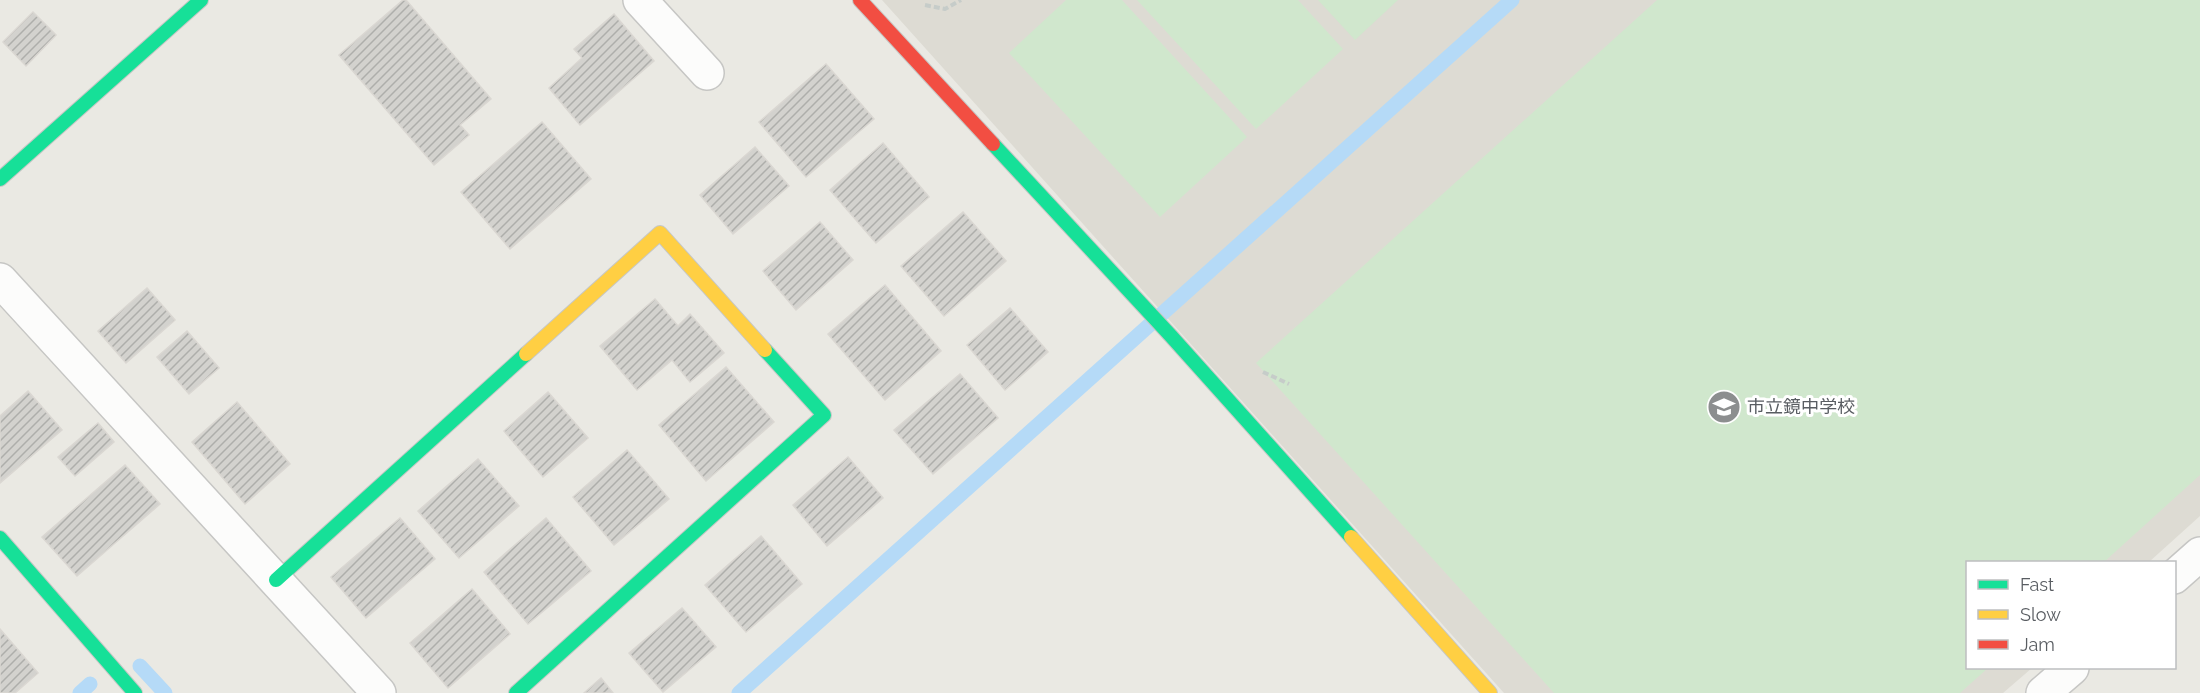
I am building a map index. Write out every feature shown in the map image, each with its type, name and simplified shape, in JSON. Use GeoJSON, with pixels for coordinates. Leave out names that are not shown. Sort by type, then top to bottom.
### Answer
{"type":"FeatureCollection","features":[{"type":"Feature","properties":{"kind":"street"},"geometry":{"type":"LineString","coordinates":[[3,170],[201,0]]}},
{"type":"Feature","properties":{"kind":"street"},"geometry":{"type":"LineString","coordinates":[[640,0],[707,73]]}},
{"type":"Feature","properties":{"kind":"street"},"geometry":{"type":"LineString","coordinates":[[860,0],[1143,305],[1490,693]]}},
{"type":"Feature","properties":{"kind":"street"},"geometry":{"type":"LineString","coordinates":[[276,580],[660,233],[824,415],[516,693]]}},
{"type":"Feature","properties":{"kind":"street"},"geometry":{"type":"LineString","coordinates":[[0,280],[379,693]]}},
{"type":"Feature","properties":{"kind":"street"},"geometry":{"type":"LineString","coordinates":[[0,538],[135,693]]}},
{"type":"Feature","properties":{"kind":"street"},"geometry":{"type":"LineString","coordinates":[[2176,576],[2200,554]]}},
{"type":"Feature","properties":{"kind":"street"},"geometry":{"type":"LineString","coordinates":[[2043,693],[2071,669]]}},
{"type":"Feature","properties":{"kind":"path"},"geometry":{"type":"LineString","coordinates":[[919,4],[945,9],[962,0]]}},
{"type":"Feature","properties":{"kind":"shaded area","name":"市立鏡中学校"},"geometry":{"type":"Polygon","coordinates":[[[882,0],[2200,0],[2200,516],[2150,561],[1966,561],[1966,669],[2031,669],[2003,693],[1504,693],[882,0]]]}},
{"type":"Feature","properties":{"kind":"green space"},"geometry":{"type":"Polygon","coordinates":[[[1066,0],[1122,0],[1247,137],[1160,217],[1009,53],[1066,0]]]}},
{"type":"Feature","properties":{"kind":"green space"},"geometry":{"type":"Polygon","coordinates":[[[1137,0],[1298,0],[1343,49],[1256,129],[1137,0]]]}},
{"type":"Feature","properties":{"kind":"green space"},"geometry":{"type":"Polygon","coordinates":[[[1318,0],[1398,0],[1355,40],[1318,0]]]}},
{"type":"Feature","properties":{"kind":"green space","name":"市立鏡中学校"},"geometry":{"type":"Polygon","coordinates":[[[1657,0],[2200,0],[2200,475],[2105,561],[1966,561],[1966,669],[1987,669],[1960,693],[1554,693],[1256,363],[1657,0]]]}},
{"type":"Feature","properties":{"kind":"building"},"geometry":{"type":"Polygon","coordinates":[[[403,0],[406,0],[491,99],[460,125],[469,135],[434,165],[339,55],[403,0]]]}},
{"type":"Feature","properties":{"kind":"building"},"geometry":{"type":"Polygon","coordinates":[[[33,12],[56,35],[26,66],[3,42],[33,12]]]}},
{"type":"Feature","properties":{"kind":"building"},"geometry":{"type":"Polygon","coordinates":[[[614,14],[654,61],[580,125],[549,88],[582,58],[574,49],[614,14]]]}},
{"type":"Feature","properties":{"kind":"building"},"geometry":{"type":"Polygon","coordinates":[[[826,64],[874,119],[806,177],[759,122],[826,64]]]}},
{"type":"Feature","properties":{"kind":"building"},"geometry":{"type":"Polygon","coordinates":[[[542,122],[591,179],[510,249],[461,192],[542,122]]]}},
{"type":"Feature","properties":{"kind":"building"},"geometry":{"type":"Polygon","coordinates":[[[883,143],[929,197],[876,243],[830,190],[883,143]]]}},
{"type":"Feature","properties":{"kind":"building"},"geometry":{"type":"Polygon","coordinates":[[[755,147],[789,186],[733,234],[700,195],[755,147]]]}},
{"type":"Feature","properties":{"kind":"building"},"geometry":{"type":"Polygon","coordinates":[[[963,212],[1006,261],[944,316],[901,266],[963,212]]]}},
{"type":"Feature","properties":{"kind":"building"},"geometry":{"type":"Polygon","coordinates":[[[820,222],[853,260],[796,310],[763,271],[820,222]]]}},
{"type":"Feature","properties":{"kind":"building"},"geometry":{"type":"Polygon","coordinates":[[[885,285],[941,351],[885,400],[828,334],[885,285]]]}},
{"type":"Feature","properties":{"kind":"building"},"geometry":{"type":"Polygon","coordinates":[[[147,288],[175,320],[126,363],[98,331],[147,288]]]}},
{"type":"Feature","properties":{"kind":"building"},"geometry":{"type":"Polygon","coordinates":[[[655,299],[678,326],[690,314],[724,353],[690,382],[672,360],[637,390],[600,346],[655,299]]]}},
{"type":"Feature","properties":{"kind":"building"},"geometry":{"type":"Polygon","coordinates":[[[1010,308],[1048,352],[1005,390],[967,345],[1010,308]]]}},
{"type":"Feature","properties":{"kind":"building"},"geometry":{"type":"Polygon","coordinates":[[[187,331],[219,368],[189,394],[157,357],[187,331]]]}},
{"type":"Feature","properties":{"kind":"building"},"geometry":{"type":"Polygon","coordinates":[[[726,367],[774,422],[706,481],[659,425],[726,367]]]}},
{"type":"Feature","properties":{"kind":"building"},"geometry":{"type":"Polygon","coordinates":[[[960,374],[998,418],[933,474],[894,430],[960,374]]]}},
{"type":"Feature","properties":{"kind":"building"},"geometry":{"type":"Polygon","coordinates":[[[28,391],[62,430],[0,483],[0,416],[28,391]]]}},
{"type":"Feature","properties":{"kind":"building"},"geometry":{"type":"Polygon","coordinates":[[[548,392],[588,438],[543,477],[504,431],[548,392]]]}},
{"type":"Feature","properties":{"kind":"building"},"geometry":{"type":"Polygon","coordinates":[[[237,402],[290,464],[245,504],[192,442],[237,402]]]}},
{"type":"Feature","properties":{"kind":"building"},"geometry":{"type":"Polygon","coordinates":[[[98,423],[114,442],[75,476],[58,457],[98,423]]]}},
{"type":"Feature","properties":{"kind":"building"},"geometry":{"type":"Polygon","coordinates":[[[627,450],[669,499],[614,545],[573,497],[627,450]]]}},
{"type":"Feature","properties":{"kind":"building"},"geometry":{"type":"Polygon","coordinates":[[[848,457],[883,498],[827,546],[793,505],[848,457]]]}},
{"type":"Feature","properties":{"kind":"building"},"geometry":{"type":"Polygon","coordinates":[[[478,459],[519,506],[459,558],[418,511],[478,459]]]}},
{"type":"Feature","properties":{"kind":"building"},"geometry":{"type":"Polygon","coordinates":[[[125,465],[160,504],[77,576],[42,537],[125,465]]]}},
{"type":"Feature","properties":{"kind":"building"},"geometry":{"type":"Polygon","coordinates":[[[400,518],[435,559],[366,618],[331,577],[400,518]]]}},
{"type":"Feature","properties":{"kind":"building"},"geometry":{"type":"Polygon","coordinates":[[[546,518],[591,571],[528,624],[484,572],[546,518]]]}},
{"type":"Feature","properties":{"kind":"building"},"geometry":{"type":"Polygon","coordinates":[[[761,536],[802,584],[746,632],[705,585],[761,536]]]}},
{"type":"Feature","properties":{"kind":"building"},"geometry":{"type":"Polygon","coordinates":[[[472,589],[510,634],[448,688],[410,643],[472,589]]]}},
{"type":"Feature","properties":{"kind":"building"},"geometry":{"type":"Polygon","coordinates":[[[682,608],[716,647],[663,692],[629,653],[682,608]]]}},
{"type":"Feature","properties":{"kind":"building"},"geometry":{"type":"Polygon","coordinates":[[[0,629],[38,673],[15,693],[0,693],[0,629]]]}},
{"type":"Feature","properties":{"kind":"building"},"geometry":{"type":"Polygon","coordinates":[[[601,678],[613,693],[584,693],[601,678]]]}},
{"type":"Feature","properties":{"kind":"waterway"},"geometry":{"type":"LineString","coordinates":[[739,693],[1512,0]]}},
{"type":"Feature","properties":{"kind":"waterway"},"geometry":{"type":"LineString","coordinates":[[140,666],[165,693]]}},
{"type":"Feature","properties":{"kind":"waterway"},"geometry":{"type":"LineString","coordinates":[[80,693],[90,684]]}},
{"type":"Feature","properties":{"kind":"traffic: fast"},"geometry":{"type":"LineString","coordinates":[[0,179],[201,0]]}},
{"type":"Feature","properties":{"kind":"traffic: fast"},"geometry":{"type":"LineString","coordinates":[[993,144],[1171,336],[1351,537]]}},
{"type":"Feature","properties":{"kind":"traffic: fast"},"geometry":{"type":"LineString","coordinates":[[516,693],[824,415],[765,350]]}},
{"type":"Feature","properties":{"kind":"traffic: fast"},"geometry":{"type":"LineString","coordinates":[[276,580],[526,354]]}},
{"type":"Feature","properties":{"kind":"traffic: fast"},"geometry":{"type":"LineString","coordinates":[[0,538],[135,693]]}},
{"type":"Feature","properties":{"kind":"traffic: slow"},"geometry":{"type":"LineString","coordinates":[[526,354],[660,233],[765,350]]}},
{"type":"Feature","properties":{"kind":"traffic: slow"},"geometry":{"type":"LineString","coordinates":[[1351,537],[1490,693]]}},
{"type":"Feature","properties":{"kind":"traffic: jam"},"geometry":{"type":"LineString","coordinates":[[860,0],[993,144]]}},
{"type":"Feature","properties":{"kind":"place","name":"市立鏡中学校"},"geometry":{"type":"Point","coordinates":[1724,407]}}]}
